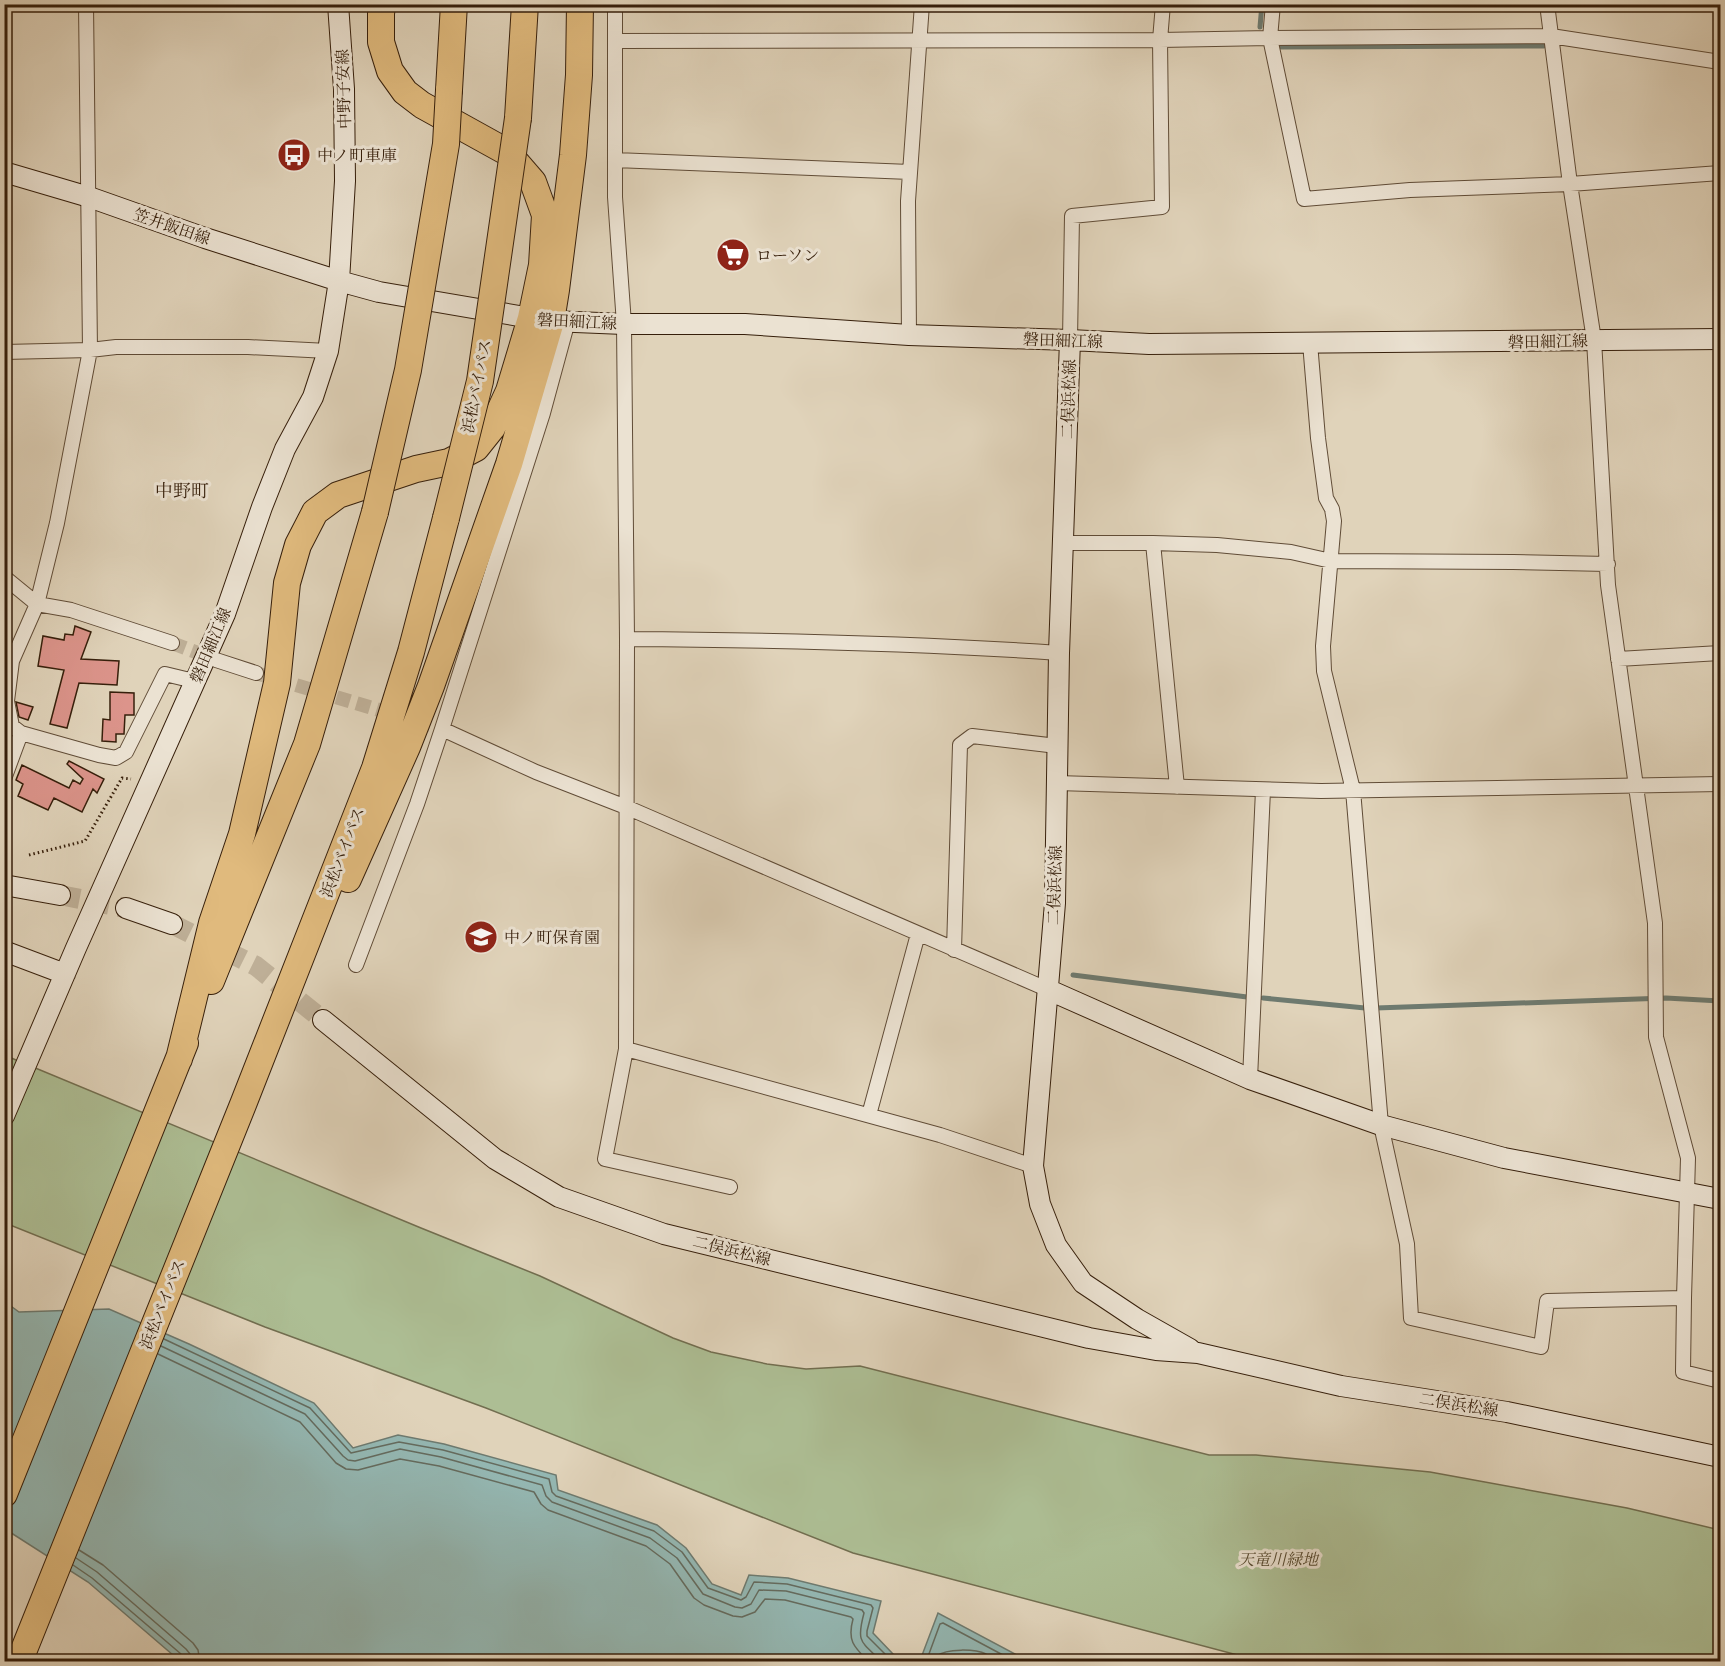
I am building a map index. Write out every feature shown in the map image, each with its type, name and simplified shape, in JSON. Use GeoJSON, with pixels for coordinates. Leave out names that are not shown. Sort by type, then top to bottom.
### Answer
{"type":"FeatureCollection","features":[{"type":"Feature","properties":{"kind":"highway"},"geometry":{"type":"LineString","coordinates":[[179,1059],[212,923],[242,834],[277,683],[287,583],[298,545],[315,512],[338,495],[416,469],[449,462],[476,448],[492,428],[508,391],[550,320],[543,265],[544,216],[533,182],[507,152],[422,105],[405,92],[390,72],[381,42],[382,4]]}},
{"type":"Feature","properties":{"kind":"highway"},"geometry":{"type":"LineString","coordinates":[[4,1494],[307,744],[375,512],[408,370],[446,144],[454,4]]}},
{"type":"Feature","properties":{"kind":"highway","name":"浜松バイパス"},"geometry":{"type":"LineString","coordinates":[[19,1662],[244,1102],[375,768],[411,652],[480,381],[518,118],[525,4]]}},
{"type":"Feature","properties":{"kind":"highway"},"geometry":{"type":"LineString","coordinates":[[244,1102],[333,914],[408,747],[488,527],[515,443],[550,320],[557,284],[573,155],[579,75],[580,4]]}},
{"type":"Feature","properties":{"kind":"main road","name":"中野子安線"},"geometry":{"type":"LineString","coordinates":[[338,4],[344,89],[345,181],[339,281]]}},
{"type":"Feature","properties":{"kind":"main road","name":"笠井飯田線"},"geometry":{"type":"LineString","coordinates":[[4,172],[89,197],[205,238],[339,281]]}},
{"type":"Feature","properties":{"kind":"main road","name":"磐田細江線"},"geometry":{"type":"LineString","coordinates":[[4,1116],[149,782],[225,614],[285,449],[313,397],[328,351],[339,281],[379,292],[550,320],[624,324],[745,324],[909,335],[1149,344],[1720,339]]}},
{"type":"Feature","properties":{"kind":"main road","name":"二俣浜松線"},"geometry":{"type":"LineString","coordinates":[[1070,340],[1059,653],[1055,903],[1033,1166],[1041,1204],[1056,1245],[1083,1283],[1137,1319],[1198,1353]]}},
{"type":"Feature","properties":{"kind":"main road"},"geometry":{"type":"LineString","coordinates":[[4,885],[60,895]]}},
{"type":"Feature","properties":{"kind":"main road"},"geometry":{"type":"LineString","coordinates":[[126,908],[172,924]]}},
{"type":"Feature","properties":{"kind":"main road"},"geometry":{"type":"LineString","coordinates":[[4,951],[65,974]]}},
{"type":"Feature","properties":{"kind":"main road"},"geometry":{"type":"LineString","coordinates":[[1049,990],[1250,1078],[1381,1125],[1503,1158],[1720,1199]]}},
{"type":"Feature","properties":{"kind":"main road","name":"二俣浜松線"},"geometry":{"type":"LineString","coordinates":[[323,1020],[495,1159],[559,1197],[664,1234],[1089,1338],[1156,1350],[1198,1353],[1341,1386],[1507,1412],[1720,1457]]}},
{"type":"Feature","properties":{"kind":"street"},"geometry":{"type":"LineString","coordinates":[[86,4],[90,350],[57,523],[37,604],[12,661],[7,701],[12,726],[21,733],[116,758],[126,752],[165,674],[194,681]]}},
{"type":"Feature","properties":{"kind":"street"},"geometry":{"type":"LineString","coordinates":[[615,4],[615,197],[624,324],[627,639],[626,1049],[605,1159],[730,1186]]}},
{"type":"Feature","properties":{"kind":"street"},"geometry":{"type":"LineString","coordinates":[[909,335],[908,201],[922,4]]}},
{"type":"Feature","properties":{"kind":"street"},"geometry":{"type":"LineString","coordinates":[[1070,340],[1072,216],[1162,207],[1160,40],[1163,4]]}},
{"type":"Feature","properties":{"kind":"street"},"geometry":{"type":"LineString","coordinates":[[1273,4],[1270,38],[1304,200],[1410,190],[1570,184],[1720,173]]}},
{"type":"Feature","properties":{"kind":"street"},"geometry":{"type":"LineString","coordinates":[[1547,4],[1570,184],[1594,340],[1608,585],[1654,923],[1656,1037],[1688,1158],[1683,1372],[1720,1381]]}},
{"type":"Feature","properties":{"kind":"street"},"geometry":{"type":"LineString","coordinates":[[615,41],[1160,40],[1551,36],[1720,62]]}},
{"type":"Feature","properties":{"kind":"street"},"geometry":{"type":"LineString","coordinates":[[615,160],[910,171]]}},
{"type":"Feature","properties":{"kind":"street"},"geometry":{"type":"LineString","coordinates":[[356,965],[417,804],[543,413],[550,320]]}},
{"type":"Feature","properties":{"kind":"street"},"geometry":{"type":"LineString","coordinates":[[1310,343],[1326,498],[1332,509],[1334,521],[1323,646],[1324,671],[1353,790],[1381,1125],[1407,1244],[1411,1318],[1541,1347],[1547,1302],[1684,1298]]}},
{"type":"Feature","properties":{"kind":"street"},"geometry":{"type":"LineString","coordinates":[[4,352],[90,350],[116,347],[248,346],[328,351]]}},
{"type":"Feature","properties":{"kind":"street"},"geometry":{"type":"LineString","coordinates":[[1062,543],[1217,545],[1291,552],[1332,561],[1608,564]]}},
{"type":"Feature","properties":{"kind":"street"},"geometry":{"type":"LineString","coordinates":[[1153,543],[1177,787]]}},
{"type":"Feature","properties":{"kind":"street"},"geometry":{"type":"LineString","coordinates":[[4,577],[37,604],[71,610],[172,643]]}},
{"type":"Feature","properties":{"kind":"street"},"geometry":{"type":"LineString","coordinates":[[627,639],[805,641],[1059,653]]}},
{"type":"Feature","properties":{"kind":"street"},"geometry":{"type":"LineString","coordinates":[[1618,659],[1720,653]]}},
{"type":"Feature","properties":{"kind":"street"},"geometry":{"type":"LineString","coordinates":[[216,660],[256,673]]}},
{"type":"Feature","properties":{"kind":"street"},"geometry":{"type":"LineString","coordinates":[[442,729],[536,772],[626,807],[1049,990]]}},
{"type":"Feature","properties":{"kind":"street"},"geometry":{"type":"LineString","coordinates":[[4,779],[21,733]]}},
{"type":"Feature","properties":{"kind":"street"},"geometry":{"type":"LineString","coordinates":[[954,950],[960,745],[972,736],[1057,746]]}},
{"type":"Feature","properties":{"kind":"street"},"geometry":{"type":"LineString","coordinates":[[1057,783],[1320,791],[1720,784]]}},
{"type":"Feature","properties":{"kind":"street"},"geometry":{"type":"LineString","coordinates":[[1250,1078],[1263,790]]}},
{"type":"Feature","properties":{"kind":"street"},"geometry":{"type":"LineString","coordinates":[[869,1115],[918,934]]}},
{"type":"Feature","properties":{"kind":"street"},"geometry":{"type":"LineString","coordinates":[[626,1049],[940,1135],[1033,1166]]}},
{"type":"Feature","properties":{"kind":"path"},"geometry":{"type":"LineString","coordinates":[[29,855],[85,841],[122,778],[149,782]]}},
{"type":"Feature","properties":{"kind":"green space","name":"天竜川緑地"},"geometry":{"type":"Polygon","coordinates":[[[4,1055],[540,1276],[673,1338],[711,1352],[767,1364],[806,1369],[860,1366],[1209,1455],[1256,1455],[1430,1472],[1627,1508],[1720,1530],[1720,1661],[1260,1661],[853,1553],[486,1408],[265,1327],[5,1223],[4,1055]]]}},
{"type":"Feature","properties":{"kind":"water"},"geometry":{"type":"Polygon","coordinates":[[[4,1301],[19,1312],[109,1309],[314,1403],[353,1448],[398,1435],[444,1444],[556,1475],[558,1490],[657,1525],[686,1548],[712,1584],[741,1595],[749,1575],[788,1578],[881,1601],[873,1633],[894,1655],[921,1658],[938,1613],[1028,1661],[988,1661],[976,1657],[944,1657],[939,1662],[180,1661],[88,1582],[5,1529],[4,1301]]]}},
{"type":"Feature","properties":{"kind":"building"},"geometry":{"type":"Polygon","coordinates":[[[75,626],[91,632],[81,659],[119,661],[117,685],[79,683],[67,728],[50,724],[64,670],[38,666],[43,636],[64,640],[65,634],[73,635],[75,626]]]}},
{"type":"Feature","properties":{"kind":"building"},"geometry":{"type":"Polygon","coordinates":[[[110,692],[134,693],[134,715],[125,715],[124,734],[116,734],[116,742],[102,741],[103,719],[110,720],[110,692]]]}},
{"type":"Feature","properties":{"kind":"building"},"geometry":{"type":"Polygon","coordinates":[[[16,702],[33,707],[28,720],[19,717],[16,702]]]}},
{"type":"Feature","properties":{"kind":"building"},"geometry":{"type":"Polygon","coordinates":[[[69,761],[104,779],[97,793],[93,789],[82,812],[54,798],[48,810],[18,796],[23,784],[16,780],[22,765],[69,788],[73,780],[80,784],[83,779],[67,764],[69,761]]]}},
{"type":"Feature","properties":{"kind":"waterway"},"geometry":{"type":"LineString","coordinates":[[1260,27],[1262,4]]}},
{"type":"Feature","properties":{"kind":"waterway"},"geometry":{"type":"LineString","coordinates":[[1281,47],[1544,46]]}},
{"type":"Feature","properties":{"kind":"waterway"},"geometry":{"type":"LineString","coordinates":[[1073,975],[1247,997]]}},
{"type":"Feature","properties":{"kind":"waterway"},"geometry":{"type":"LineString","coordinates":[[1263,998],[1365,1008]]}},
{"type":"Feature","properties":{"kind":"waterway"},"geometry":{"type":"LineString","coordinates":[[1376,1008],[1666,998],[1720,1001]]}},
{"type":"Feature","properties":{"kind":"tunnel"},"geometry":{"type":"LineString","coordinates":[[172,643],[214,659]]}},
{"type":"Feature","properties":{"kind":"tunnel"},"geometry":{"type":"LineString","coordinates":[[256,673],[442,729]]}},
{"type":"Feature","properties":{"kind":"tunnel"},"geometry":{"type":"LineString","coordinates":[[60,895],[126,908]]}},
{"type":"Feature","properties":{"kind":"tunnel"},"geometry":{"type":"LineString","coordinates":[[172,924],[256,966],[323,1020]]}},
{"type":"Feature","properties":{"kind":"place","name":"中ノ町車庫"},"geometry":{"type":"Point","coordinates":[294,155]}},
{"type":"Feature","properties":{"kind":"place","name":"ローソン"},"geometry":{"type":"Point","coordinates":[733,255]}},
{"type":"Feature","properties":{"kind":"place","name":"中ノ町保育園"},"geometry":{"type":"Point","coordinates":[481,937]}},
{"type":"Feature","properties":{"kind":"district","name":"中野町"},"geometry":{"type":"Point","coordinates":[182,491]}}]}
